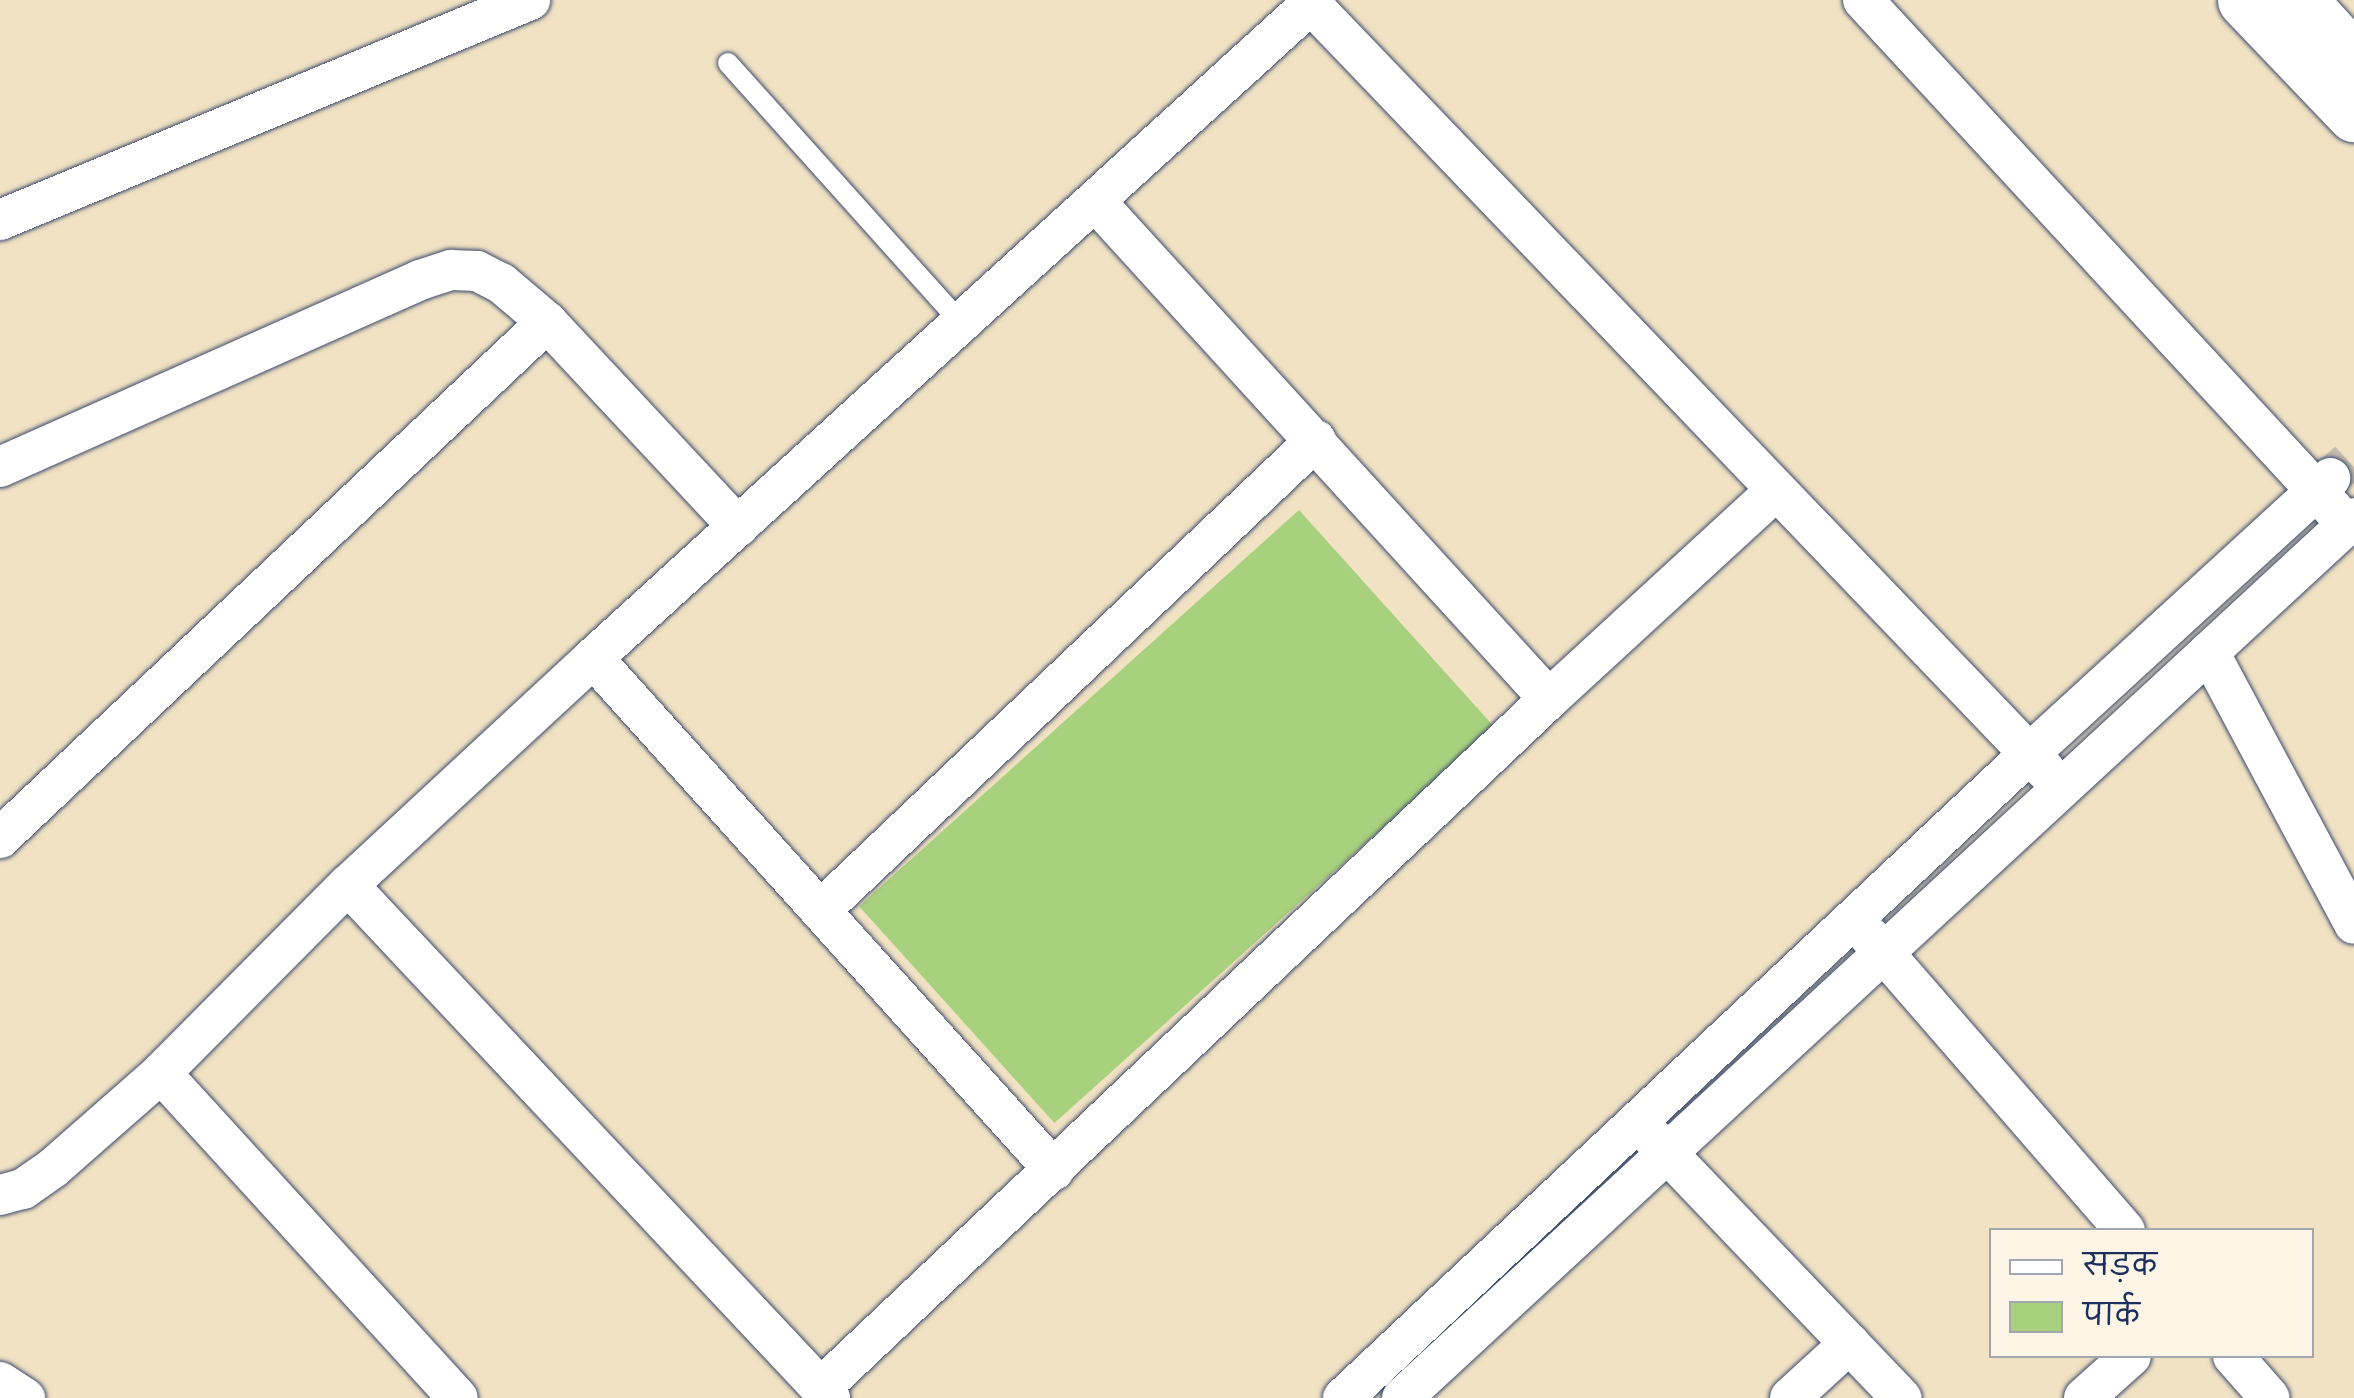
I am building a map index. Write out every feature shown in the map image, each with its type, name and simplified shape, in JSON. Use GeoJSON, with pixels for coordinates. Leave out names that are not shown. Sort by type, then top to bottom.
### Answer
{"type":"FeatureCollection","features":[{"type":"Feature","properties":{"kind":"main road"},"geometry":{"type":"LineString","coordinates":[[2245,0],[2354,114]]}},
{"type":"Feature","properties":{"kind":"main road"},"geometry":{"type":"LineString","coordinates":[[2299,0],[2354,60]]}},
{"type":"Feature","properties":{"kind":"street"},"geometry":{"type":"LineString","coordinates":[[0,220],[530,0]]}},
{"type":"Feature","properties":{"kind":"street"},"geometry":{"type":"LineString","coordinates":[[1402,1398],[2351,521],[2338,472],[1863,0]]}},
{"type":"Feature","properties":{"kind":"street"},"geometry":{"type":"LineString","coordinates":[[0,1195],[23,1189],[53,1168],[161,1072],[348,885],[1313,2],[1776,491],[2063,787]]}},
{"type":"Feature","properties":{"kind":"street"},"geometry":{"type":"LineString","coordinates":[[1094,202],[1550,699]]}},
{"type":"Feature","properties":{"kind":"street"},"geometry":{"type":"LineString","coordinates":[[0,466],[451,270],[477,270],[501,283],[547,322],[738,527]]}},
{"type":"Feature","properties":{"kind":"street"},"geometry":{"type":"LineString","coordinates":[[0,838],[547,322]]}},
{"type":"Feature","properties":{"kind":"street"},"geometry":{"type":"LineString","coordinates":[[822,909],[1316,440]]}},
{"type":"Feature","properties":{"kind":"street"},"geometry":{"type":"LineString","coordinates":[[1343,1398],[2028,754],[2338,472]]}},
{"type":"Feature","properties":{"kind":"street"},"geometry":{"type":"LineString","coordinates":[[348,885],[825,1393],[1550,699],[1776,491]]}},
{"type":"Feature","properties":{"kind":"street"},"geometry":{"type":"LineString","coordinates":[[2209,652],[2353,921]]}},
{"type":"Feature","properties":{"kind":"street"},"geometry":{"type":"LineString","coordinates":[[593,658],[1054,1170]]}},
{"type":"Feature","properties":{"kind":"street"},"geometry":{"type":"LineString","coordinates":[[1853,918],[2123,1228]]}},
{"type":"Feature","properties":{"kind":"street"},"geometry":{"type":"LineString","coordinates":[[161,1072],[458,1398]]}},
{"type":"Feature","properties":{"kind":"street"},"geometry":{"type":"LineString","coordinates":[[1637,1121],[1900,1398]]}},
{"type":"Feature","properties":{"kind":"street"},"geometry":{"type":"LineString","coordinates":[[1790,1398],[1850,1343]]}},
{"type":"Feature","properties":{"kind":"street"},"geometry":{"type":"LineString","coordinates":[[2084,1398],[2129,1358]]}},
{"type":"Feature","properties":{"kind":"street"},"geometry":{"type":"LineString","coordinates":[[2235,1358],[2269,1396]]}},
{"type":"Feature","properties":{"kind":"street"},"geometry":{"type":"LineString","coordinates":[[0,1382],[25,1398]]}},
{"type":"Feature","properties":{"kind":"lane"},"geometry":{"type":"LineString","coordinates":[[728,63],[961,322]]}},
{"type":"Feature","properties":{"kind":"green space"},"geometry":{"type":"Polygon","coordinates":[[[1299,510],[1494,727],[1054,1123],[859,906],[1299,510]]]}},
{"type":"Feature","properties":{"kind":"tunnel"},"geometry":{"type":"LineString","coordinates":[[2330,478],[2349,461]]}}]}
